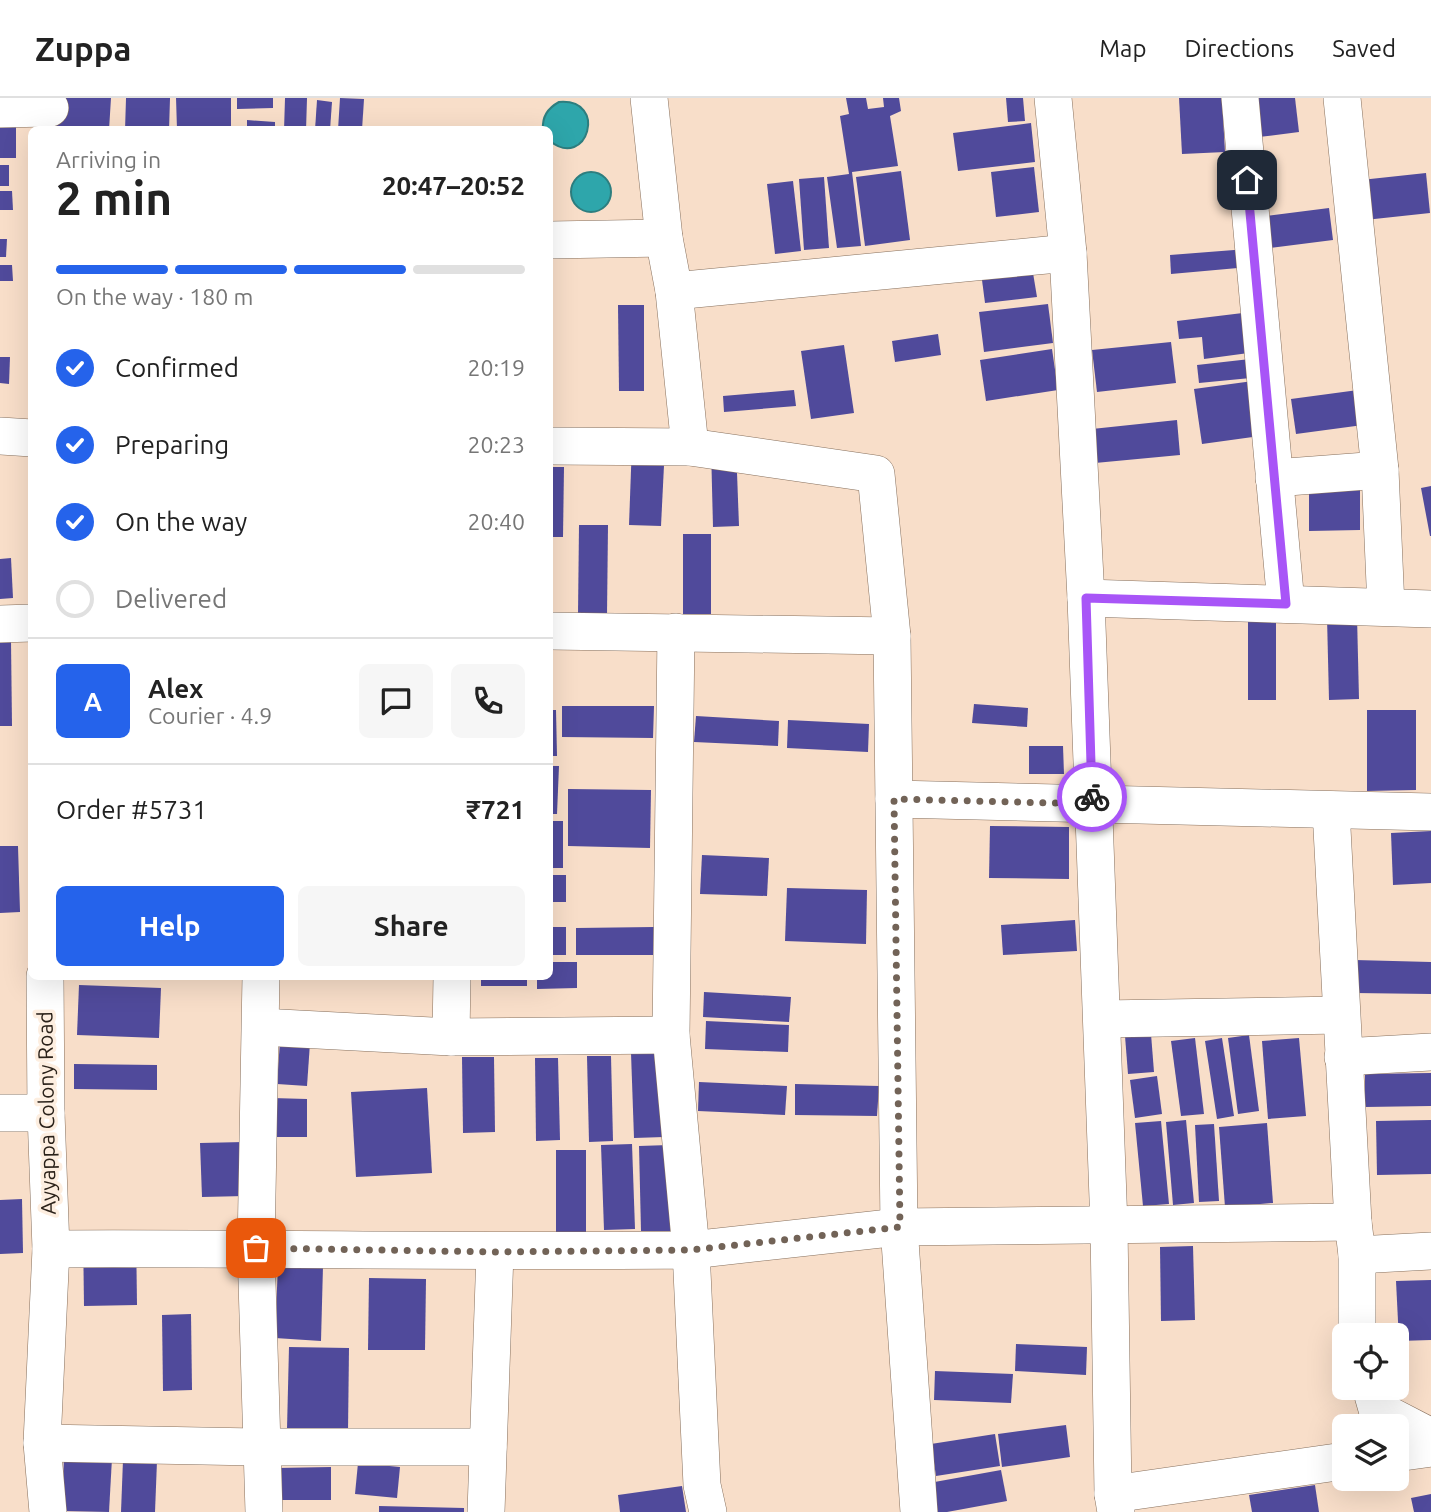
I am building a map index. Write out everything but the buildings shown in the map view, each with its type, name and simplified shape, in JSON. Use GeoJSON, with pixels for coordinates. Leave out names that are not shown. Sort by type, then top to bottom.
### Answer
{"type":"FeatureCollection","features":[{"type":"Feature","properties":{"kind":"street"},"geometry":{"type":"LineString","coordinates":[[649,98],[664,238],[674,291],[690,447]]}},
{"type":"Feature","properties":{"kind":"street"},"geometry":{"type":"LineString","coordinates":[[1053,98],[1068,253],[1086,598],[1109,1226],[1114,1503],[1332,1463]]}},
{"type":"Feature","properties":{"kind":"street"},"geometry":{"type":"LineString","coordinates":[[1240,98],[1286,604]]}},
{"type":"Feature","properties":{"kind":"street"},"geometry":{"type":"LineString","coordinates":[[1342,98],[1380,470],[1386,607]]}},
{"type":"Feature","properties":{"kind":"street"},"geometry":{"type":"LineString","coordinates":[[0,109],[50,112]]}},
{"type":"Feature","properties":{"kind":"street"},"geometry":{"type":"LineString","coordinates":[[553,240],[664,238]]}},
{"type":"Feature","properties":{"kind":"street"},"geometry":{"type":"LineString","coordinates":[[674,291],[1068,253]]}},
{"type":"Feature","properties":{"kind":"street"},"geometry":{"type":"LineString","coordinates":[[0,436],[28,438]]}},
{"type":"Feature","properties":{"kind":"street"},"geometry":{"type":"LineString","coordinates":[[553,446],[690,447],[876,474],[892,636],[900,1227],[919,1512]]}},
{"type":"Feature","properties":{"kind":"street"},"geometry":{"type":"LineString","coordinates":[[1274,478],[1380,470]]}},
{"type":"Feature","properties":{"kind":"street"},"geometry":{"type":"LineString","coordinates":[[1086,598],[1431,609]]}},
{"type":"Feature","properties":{"kind":"street"},"geometry":{"type":"LineString","coordinates":[[0,624],[28,624]]}},
{"type":"Feature","properties":{"kind":"street"},"geometry":{"type":"LineString","coordinates":[[553,631],[892,636]]}},
{"type":"Feature","properties":{"kind":"street"},"geometry":{"type":"LineString","coordinates":[[676,632],[671,1035],[691,1250],[702,1485],[708,1512]]}},
{"type":"Feature","properties":{"kind":"street"},"geometry":{"type":"LineString","coordinates":[[894,799],[1431,812]]}},
{"type":"Feature","properties":{"kind":"street"},"geometry":{"type":"LineString","coordinates":[[1331,810],[1355,1238],[1357,1323]]}},
{"type":"Feature","properties":{"kind":"street","name":"Ayyappa Colony Road"},"geometry":{"type":"LineString","coordinates":[[45,980],[51,1249],[42,1443],[48,1512]]}},
{"type":"Feature","properties":{"kind":"street"},"geometry":{"type":"LineString","coordinates":[[261,980],[256,1248],[264,1512]]}},
{"type":"Feature","properties":{"kind":"street"},"geometry":{"type":"LineString","coordinates":[[451,1037],[452,980]]}},
{"type":"Feature","properties":{"kind":"street"},"geometry":{"type":"LineString","coordinates":[[1102,1018],[1341,1015]]}},
{"type":"Feature","properties":{"kind":"street"},"geometry":{"type":"LineString","coordinates":[[261,1027],[451,1037],[671,1035]]}},
{"type":"Feature","properties":{"kind":"street"},"geometry":{"type":"LineString","coordinates":[[1343,1057],[1431,1052]]}},
{"type":"Feature","properties":{"kind":"street"},"geometry":{"type":"LineString","coordinates":[[0,1113],[46,1113]]}},
{"type":"Feature","properties":{"kind":"street"},"geometry":{"type":"LineString","coordinates":[[51,1249],[256,1248],[495,1252],[691,1250],[900,1227],[1109,1226],[1355,1238],[1431,1251]]}},
{"type":"Feature","properties":{"kind":"street"},"geometry":{"type":"LineString","coordinates":[[486,1512],[495,1252]]}},
{"type":"Feature","properties":{"kind":"street"},"geometry":{"type":"LineString","coordinates":[[1374,1400],[1377,1409],[1431,1437]]}},
{"type":"Feature","properties":{"kind":"street"},"geometry":{"type":"LineString","coordinates":[[42,1443],[488,1447]]}},
{"type":"Feature","properties":{"kind":"street"},"geometry":{"type":"LineString","coordinates":[[1409,1451],[1431,1448]]}},
{"type":"Feature","properties":{"kind":"water"},"geometry":{"type":"Polygon","coordinates":[[[559,102],[574,104],[584,111],[588,120],[587,131],[582,141],[574,147],[563,148],[553,143],[553,126],[543,126],[552,107],[559,102]]]}},
{"type":"Feature","properties":{"kind":"water"},"geometry":{"type":"Polygon","coordinates":[[[591,172],[599,173],[605,178],[610,184],[610,200],[605,206],[599,211],[591,212],[583,211],[577,206],[572,200],[571,192],[572,184],[577,178],[583,173],[591,172]]]}},
{"type":"Feature","properties":{"kind":"way so far"},"geometry":{"type":"LineString","coordinates":[[256,1248],[495,1252],[691,1250],[900,1227],[894,799],[1093,804],[1092,797]]}},
{"type":"Feature","properties":{"kind":"route"},"geometry":{"type":"LineString","coordinates":[[1092,797],[1086,598],[1286,604],[1247,180]]}}]}
